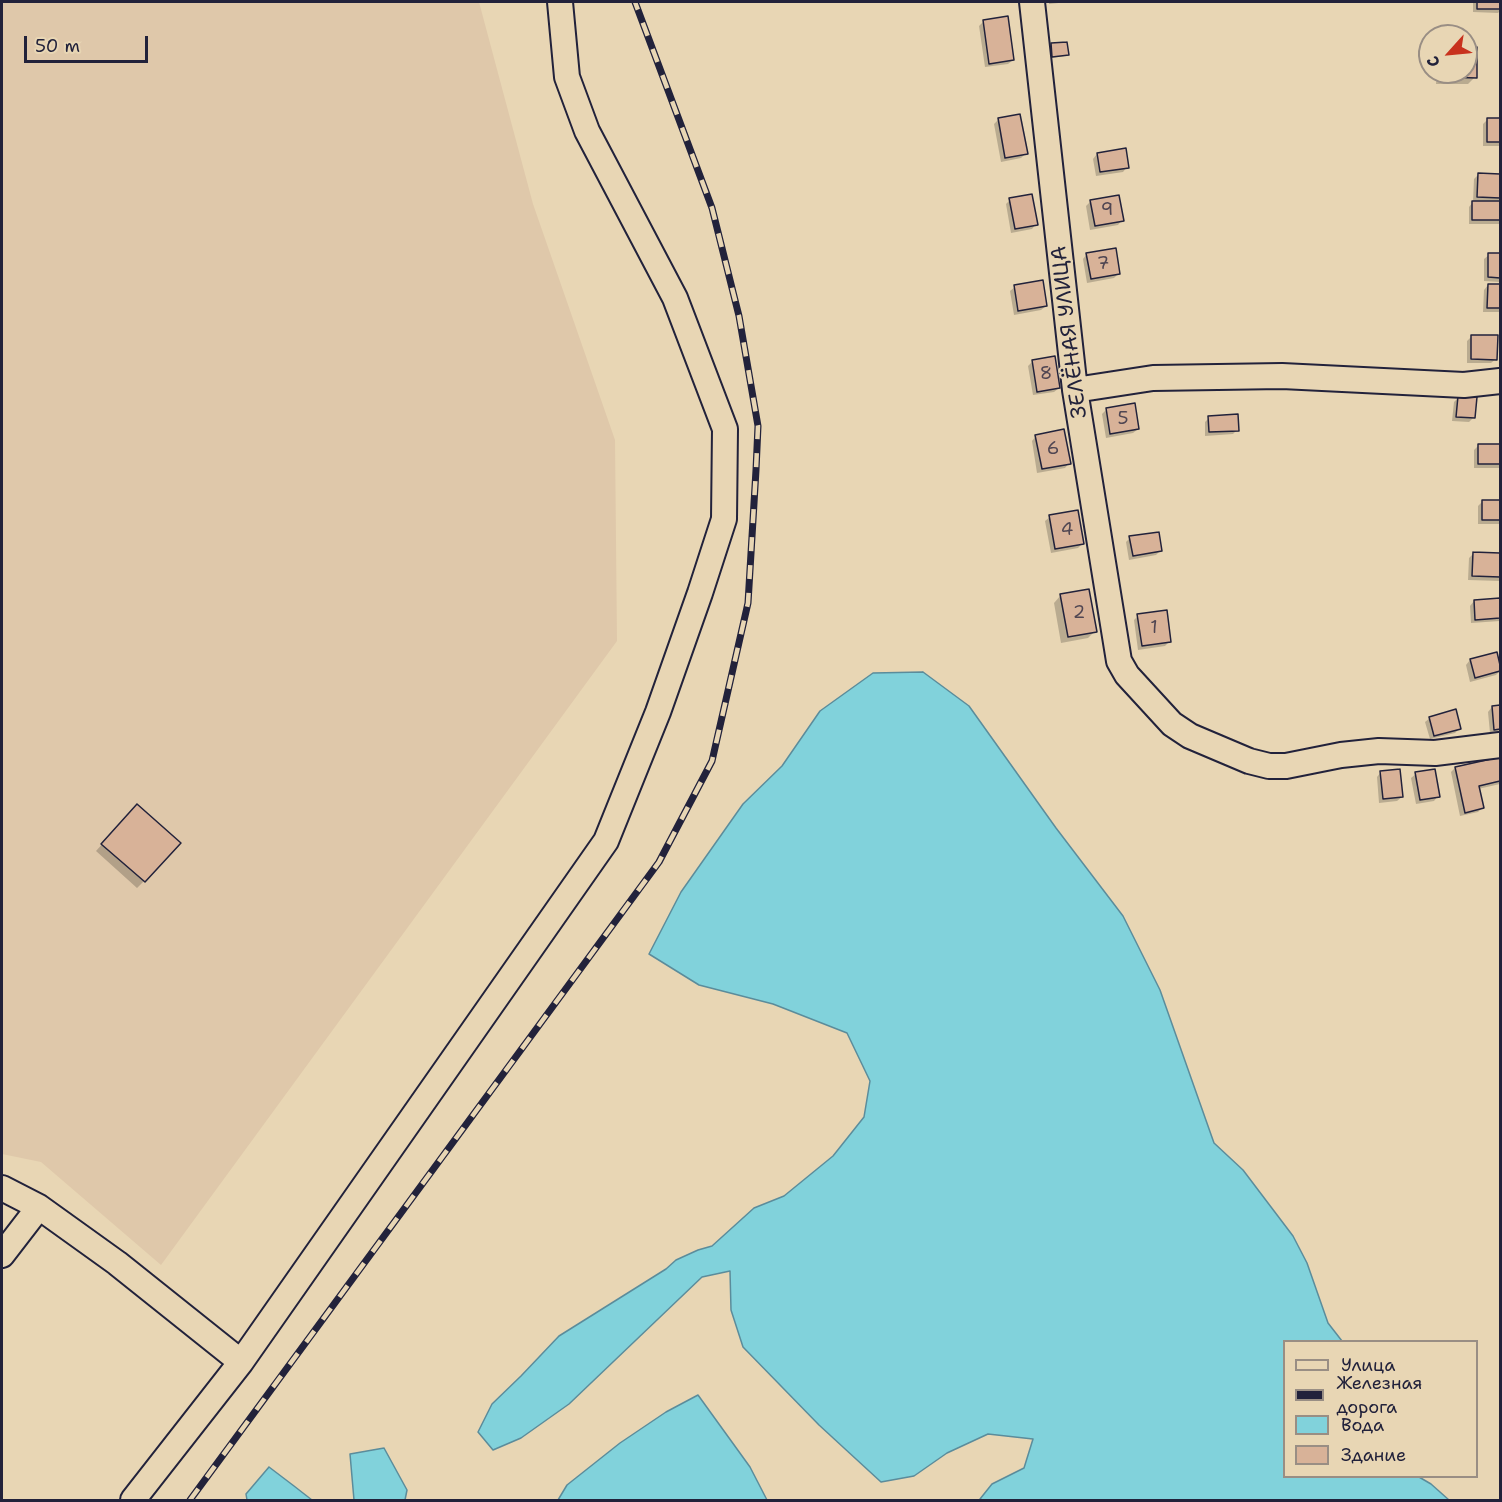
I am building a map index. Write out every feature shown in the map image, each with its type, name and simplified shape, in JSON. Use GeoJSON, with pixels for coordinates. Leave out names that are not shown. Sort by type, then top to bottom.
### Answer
{"type":"FeatureCollection","features":[{"type":"Feature","properties":{"kind":"street"},"geometry":{"type":"LineString","coordinates":[[133,1500],[241,1362],[606,841],[658,712],[724,519],[725,429],[675,298],[587,131],[567,77],[560,2]]}},
{"type":"Feature","properties":{"kind":"street","name":"ЗЕЛЁНАЯ УЛИЦА"},"geometry":{"type":"LineString","coordinates":[[1032,2],[1075,390],[1119,661],[1127,675],[1172,724],[1190,736],[1250,761],[1269,766],[1286,766],[1341,755],[1379,752],[1435,753],[1500,745]]}},
{"type":"Feature","properties":{"kind":"street"},"geometry":{"type":"LineString","coordinates":[[1075,390],[1153,378],[1293,376],[1464,385],[1500,381]]}},
{"type":"Feature","properties":{"kind":"street"},"geometry":{"type":"LineString","coordinates":[[2,1188],[39,1208],[117,1263],[241,1362]]}},
{"type":"Feature","properties":{"kind":"street"},"geometry":{"type":"LineString","coordinates":[[2,1255],[39,1208]]}},
{"type":"Feature","properties":{"kind":"shaded area"},"geometry":{"type":"Polygon","coordinates":[[[2,2],[479,2],[533,204],[615,440],[617,641],[161,1265],[41,1162],[2,1154],[2,2]]]}},
{"type":"Feature","properties":{"kind":"water"},"geometry":{"type":"Polygon","coordinates":[[[923,672],[969,706],[1056,828],[1123,916],[1160,990],[1214,1143],[1243,1170],[1293,1236],[1307,1263],[1328,1323],[1341,1340],[1283,1340],[1283,1478],[1421,1478],[1449,1500],[982,1500],[980,1499],[992,1484],[1024,1468],[1033,1439],[988,1434],[947,1453],[914,1476],[881,1482],[819,1425],[743,1347],[731,1310],[730,1271],[702,1277],[569,1404],[521,1438],[493,1450],[478,1432],[492,1404],[559,1336],[666,1269],[676,1260],[712,1246],[754,1208],[784,1196],[833,1156],[864,1117],[870,1081],[847,1033],[773,1004],[699,985],[649,954],[681,892],[743,804],[782,766],[820,711],[873,673],[923,672]]]}},
{"type":"Feature","properties":{"kind":"water"},"geometry":{"type":"Polygon","coordinates":[[[698,1395],[750,1467],[767,1500],[558,1500],[567,1485],[620,1443],[666,1412],[698,1395]]]}},
{"type":"Feature","properties":{"kind":"water"},"geometry":{"type":"Polygon","coordinates":[[[384,1448],[407,1490],[405,1500],[354,1500],[350,1454],[384,1448]]]}},
{"type":"Feature","properties":{"kind":"water"},"geometry":{"type":"Polygon","coordinates":[[[269,1467],[312,1500],[247,1500],[246,1494],[269,1467]]]}},
{"type":"Feature","properties":{"kind":"building"},"geometry":{"type":"Polygon","coordinates":[[[1477,2],[1500,2],[1500,9],[1477,9],[1477,2]]]}},
{"type":"Feature","properties":{"kind":"building"},"geometry":{"type":"Polygon","coordinates":[[[1008,16],[1014,60],[989,64],[983,20],[1008,16]]]}},
{"type":"Feature","properties":{"kind":"building"},"geometry":{"type":"Polygon","coordinates":[[[1067,42],[1069,55],[1052,57],[1051,43],[1067,42]]]}},
{"type":"Feature","properties":{"kind":"building"},"geometry":{"type":"Polygon","coordinates":[[[1020,114],[1028,154],[1005,158],[998,118],[1020,114]]]}},
{"type":"Feature","properties":{"kind":"building"},"geometry":{"type":"Polygon","coordinates":[[[1487,118],[1500,118],[1500,142],[1487,142],[1487,118]]]}},
{"type":"Feature","properties":{"kind":"building"},"geometry":{"type":"Polygon","coordinates":[[[1126,148],[1129,168],[1100,172],[1097,153],[1126,148]]]}},
{"type":"Feature","properties":{"kind":"building"},"geometry":{"type":"Polygon","coordinates":[[[1478,173],[1500,174],[1500,198],[1477,197],[1478,173]]]}},
{"type":"Feature","properties":{"kind":"building"},"geometry":{"type":"Polygon","coordinates":[[[1032,194],[1038,225],[1015,229],[1009,198],[1032,194]]]}},
{"type":"Feature","properties":{"kind":"building"},"geometry":{"type":"Polygon","coordinates":[[[1119,195],[1124,221],[1095,226],[1090,200],[1119,195]]]}},
{"type":"Feature","properties":{"kind":"building"},"geometry":{"type":"Polygon","coordinates":[[[1472,201],[1500,201],[1500,220],[1472,220],[1472,201]]]}},
{"type":"Feature","properties":{"kind":"building"},"geometry":{"type":"Polygon","coordinates":[[[1116,248],[1120,274],[1091,279],[1086,253],[1116,248]]]}},
{"type":"Feature","properties":{"kind":"building"},"geometry":{"type":"Polygon","coordinates":[[[1488,253],[1500,253],[1500,278],[1488,277],[1488,253]]]}},
{"type":"Feature","properties":{"kind":"building"},"geometry":{"type":"Polygon","coordinates":[[[1043,280],[1047,306],[1018,311],[1014,285],[1043,280]]]}},
{"type":"Feature","properties":{"kind":"building"},"geometry":{"type":"Polygon","coordinates":[[[1488,284],[1500,284],[1500,308],[1487,308],[1488,284]]]}},
{"type":"Feature","properties":{"kind":"building"},"geometry":{"type":"Polygon","coordinates":[[[1471,335],[1498,335],[1497,360],[1471,359],[1471,335]]]}},
{"type":"Feature","properties":{"kind":"building"},"geometry":{"type":"Polygon","coordinates":[[[1055,356],[1060,388],[1037,392],[1032,360],[1055,356]]]}},
{"type":"Feature","properties":{"kind":"building"},"geometry":{"type":"Polygon","coordinates":[[[1458,396],[1477,397],[1475,418],[1456,417],[1458,396]]]}},
{"type":"Feature","properties":{"kind":"building"},"geometry":{"type":"Polygon","coordinates":[[[1135,403],[1139,429],[1110,434],[1106,408],[1135,403]]]}},
{"type":"Feature","properties":{"kind":"building"},"geometry":{"type":"Polygon","coordinates":[[[1238,414],[1239,431],[1209,432],[1208,416],[1238,414]]]}},
{"type":"Feature","properties":{"kind":"building"},"geometry":{"type":"Polygon","coordinates":[[[1064,429],[1071,464],[1042,469],[1035,435],[1064,429]]]}},
{"type":"Feature","properties":{"kind":"building"},"geometry":{"type":"Polygon","coordinates":[[[1478,444],[1500,444],[1500,464],[1478,464],[1478,444]]]}},
{"type":"Feature","properties":{"kind":"building"},"geometry":{"type":"Polygon","coordinates":[[[1482,500],[1500,500],[1500,520],[1482,520],[1482,500]]]}},
{"type":"Feature","properties":{"kind":"building"},"geometry":{"type":"Polygon","coordinates":[[[1078,510],[1084,544],[1055,549],[1049,515],[1078,510]]]}},
{"type":"Feature","properties":{"kind":"building"},"geometry":{"type":"Polygon","coordinates":[[[1159,532],[1162,551],[1133,556],[1129,536],[1159,532]]]}},
{"type":"Feature","properties":{"kind":"building"},"geometry":{"type":"Polygon","coordinates":[[[1473,552],[1500,553],[1500,577],[1472,576],[1473,552]]]}},
{"type":"Feature","properties":{"kind":"building"},"geometry":{"type":"Polygon","coordinates":[[[1089,589],[1097,632],[1068,637],[1060,594],[1089,589]]]}},
{"type":"Feature","properties":{"kind":"building"},"geometry":{"type":"Polygon","coordinates":[[[1500,598],[1500,618],[1475,620],[1474,600],[1500,598]]]}},
{"type":"Feature","properties":{"kind":"building"},"geometry":{"type":"Polygon","coordinates":[[[1167,610],[1171,642],[1142,646],[1137,614],[1167,610]]]}},
{"type":"Feature","properties":{"kind":"building"},"geometry":{"type":"Polygon","coordinates":[[[1497,652],[1500,671],[1475,678],[1470,659],[1497,652]]]}},
{"type":"Feature","properties":{"kind":"building"},"geometry":{"type":"Polygon","coordinates":[[[1500,705],[1500,729],[1494,730],[1492,706],[1500,705]]]}},
{"type":"Feature","properties":{"kind":"building"},"geometry":{"type":"Polygon","coordinates":[[[1456,709],[1461,729],[1434,736],[1429,717],[1456,709]]]}},
{"type":"Feature","properties":{"kind":"building"},"geometry":{"type":"Polygon","coordinates":[[[1500,757],[1500,781],[1479,786],[1484,808],[1465,813],[1455,767],[1500,757]]]}},
{"type":"Feature","properties":{"kind":"building"},"geometry":{"type":"Polygon","coordinates":[[[1400,769],[1403,797],[1383,799],[1380,771],[1400,769]]]}},
{"type":"Feature","properties":{"kind":"building"},"geometry":{"type":"Polygon","coordinates":[[[1435,769],[1440,797],[1420,800],[1415,772],[1435,769]]]}},
{"type":"Feature","properties":{"kind":"building"},"geometry":{"type":"Polygon","coordinates":[[[137,804],[181,843],[145,882],[101,844],[137,804]]]}},
{"type":"Feature","properties":{"kind":"railway"},"geometry":{"type":"LineString","coordinates":[[190,1500],[659,862],[712,761],[748,603],[758,426],[739,316],[712,208],[635,2]]}}]}
